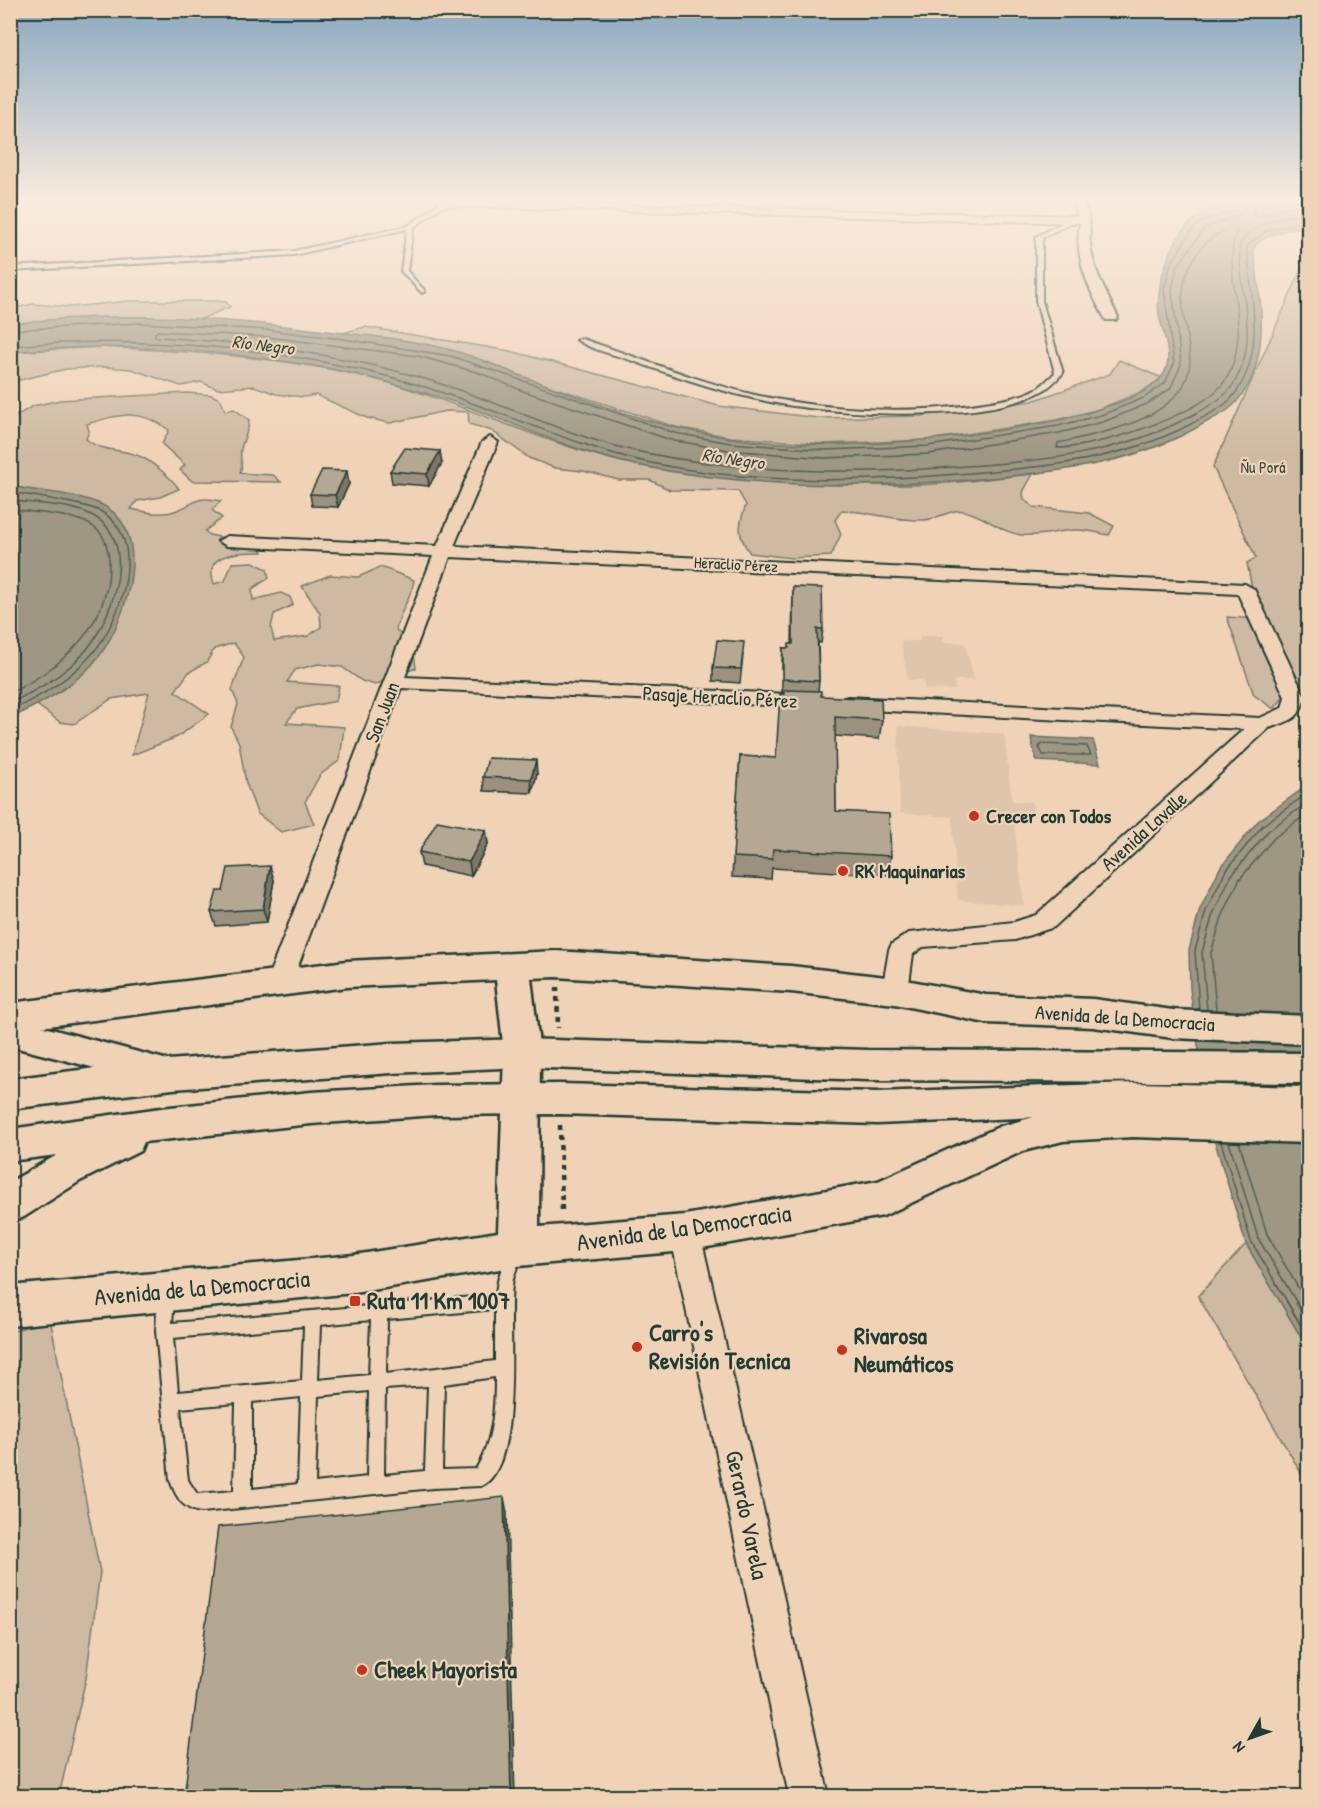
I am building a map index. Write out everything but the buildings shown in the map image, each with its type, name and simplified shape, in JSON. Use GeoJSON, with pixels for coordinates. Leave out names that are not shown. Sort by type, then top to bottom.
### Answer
{"type":"FeatureCollection","features":[{"type":"Feature","properties":{"kind":"main road","name":"Avenida de la Democracia"},"geometry":{"type":"LineString","coordinates":[[10,1017],[278,985],[347,974],[512,968],[556,964],[791,979],[896,991],[986,1009],[1093,1013],[1173,1024],[1308,1030]]}},
{"type":"Feature","properties":{"kind":"main road"},"geometry":{"type":"LineString","coordinates":[[512,968],[522,1053],[518,1247]]}},
{"type":"Feature","properties":{"kind":"main road"},"geometry":{"type":"LineString","coordinates":[[10,1032],[173,1074]]}},
{"type":"Feature","properties":{"kind":"main road","name":"Avenida de la Democracia"},"geometry":{"type":"LineString","coordinates":[[10,1094],[173,1074],[392,1058],[522,1053],[867,1065],[1128,1095],[1308,1127]]}},
{"type":"Feature","properties":{"kind":"main road","name":"Avenida de la Democracia"},"geometry":{"type":"LineString","coordinates":[[10,1306],[354,1274],[518,1247],[685,1233],[883,1198],[1015,1137],[1063,1125],[1128,1095],[1308,1068]]}},
{"type":"Feature","properties":{"kind":"main road","name":"Avenida de la Democracia"},"geometry":{"type":"LineString","coordinates":[[10,1145],[162,1124],[311,1108],[436,1100],[520,1099],[877,1108],[1128,1095],[1308,1102]]}},
{"type":"Feature","properties":{"kind":"main road"},"geometry":{"type":"LineString","coordinates":[[10,1205],[82,1159],[162,1124]]}},
{"type":"Feature","properties":{"kind":"street"},"geometry":{"type":"LineString","coordinates":[[1096,285],[1111,317]]}},
{"type":"Feature","properties":{"kind":"street","name":"San Juan"},"geometry":{"type":"LineString","coordinates":[[278,985],[444,549],[490,441]]}},
{"type":"Feature","properties":{"kind":"street","name":"Heraclio Pérez"},"geometry":{"type":"LineString","coordinates":[[227,541],[444,549],[1245,589]]}},
{"type":"Feature","properties":{"kind":"street","name":"Avenida Lavalle"},"geometry":{"type":"LineString","coordinates":[[896,991],[901,950],[918,939],[1015,932],[1046,921],[1262,724],[1291,712],[1294,697],[1245,589]]}},
{"type":"Feature","properties":{"kind":"street","name":"Pasaje Heraclio Pérez"},"geometry":{"type":"LineString","coordinates":[[393,682],[1262,724]]}},
{"type":"Feature","properties":{"kind":"street","name":"Gerardo Varela"},"geometry":{"type":"LineString","coordinates":[[685,1233],[809,1797]]}},
{"type":"Feature","properties":{"kind":"lane"},"geometry":{"type":"LineString","coordinates":[[417,285],[422,291]]}},
{"type":"Feature","properties":{"kind":"lane"},"geometry":{"type":"LineString","coordinates":[[580,340],[726,388],[780,402],[814,407],[925,411],[981,408],[1039,390],[1054,382],[1059,373],[1039,300],[1039,285]]}},
{"type":"Feature","properties":{"kind":"lane"},"geometry":{"type":"LineString","coordinates":[[172,1290],[165,1312],[164,1331],[174,1447],[182,1490],[193,1502],[433,1479],[481,1477],[492,1464],[501,1411],[504,1281],[518,1247]]}},
{"type":"Feature","properties":{"kind":"lane"},"geometry":{"type":"LineString","coordinates":[[164,1331],[504,1301]]}},
{"type":"Feature","properties":{"kind":"lane"},"geometry":{"type":"LineString","coordinates":[[375,1485],[379,1312]]}},
{"type":"Feature","properties":{"kind":"lane"},"geometry":{"type":"LineString","coordinates":[[306,1492],[312,1318]]}},
{"type":"Feature","properties":{"kind":"lane"},"geometry":{"type":"LineString","coordinates":[[170,1401],[436,1377],[502,1368]]}},
{"type":"Feature","properties":{"kind":"lane"},"geometry":{"type":"LineString","coordinates":[[433,1479],[436,1377]]}},
{"type":"Feature","properties":{"kind":"lane"},"geometry":{"type":"LineString","coordinates":[[243,1499],[244,1394]]}},
{"type":"Feature","properties":{"kind":"path"},"geometry":{"type":"LineString","coordinates":[[556,975],[558,1029]]}},
{"type":"Feature","properties":{"kind":"path"},"geometry":{"type":"LineString","coordinates":[[560,1120],[562,1224]]}},
{"type":"Feature","properties":{"kind":"shaded area"},"geometry":{"type":"Polygon","coordinates":[[[920,636],[942,636],[944,642],[965,643],[974,680],[954,680],[956,690],[925,689],[923,680],[908,680],[901,641],[920,641],[920,636]]]}},
{"type":"Feature","properties":{"kind":"shaded area","name":"Crecer con Todos"},"geometry":{"type":"Polygon","coordinates":[[[898,726],[1004,734],[1012,801],[1032,802],[1034,817],[1013,815],[1024,906],[958,900],[952,817],[900,813],[898,726]]]}},
{"type":"Feature","properties":{"kind":"green space","name":"Ñu Porá"},"geometry":{"type":"Polygon","coordinates":[[[1294,285],[1307,285],[1308,690],[1284,696],[1274,709],[1254,695],[1227,617],[1270,620],[1253,593],[1247,563],[1256,558],[1213,467],[1294,285]]]}},
{"type":"Feature","properties":{"kind":"green space"},"geometry":{"type":"Polygon","coordinates":[[[130,301],[216,301],[226,302],[230,307],[201,319],[140,317],[45,320],[11,324],[10,309],[33,304],[71,307],[130,301]]]}},
{"type":"Feature","properties":{"kind":"green space"},"geometry":{"type":"Polygon","coordinates":[[[365,327],[510,351],[719,406],[818,418],[921,416],[1032,401],[1110,374],[1119,360],[1162,378],[1141,392],[1099,409],[1057,420],[928,440],[824,444],[731,437],[676,427],[528,379],[485,361],[343,333],[365,327]]]}},
{"type":"Feature","properties":{"kind":"green space"},"geometry":{"type":"Polygon","coordinates":[[[99,347],[247,357],[357,375],[424,394],[546,439],[607,458],[706,476],[810,484],[914,485],[1033,474],[1023,492],[1024,499],[1033,507],[1089,513],[1114,526],[1109,535],[1077,530],[1022,535],[1014,534],[964,511],[914,520],[842,510],[835,520],[841,534],[831,556],[791,558],[750,553],[740,530],[746,505],[738,491],[670,490],[650,480],[619,480],[583,471],[555,468],[529,458],[492,431],[469,424],[468,412],[446,411],[390,423],[367,418],[316,395],[304,397],[276,394],[254,386],[218,389],[201,382],[181,386],[131,369],[105,367],[66,369],[11,382],[11,352],[99,347]]]}},
{"type":"Feature","properties":{"kind":"green space"},"geometry":{"type":"Polygon","coordinates":[[[187,393],[212,395],[221,400],[225,411],[234,409],[249,420],[241,449],[240,473],[273,475],[281,482],[192,481],[180,470],[185,465],[162,444],[169,430],[149,418],[130,415],[87,424],[89,431],[86,439],[98,446],[144,458],[167,475],[179,489],[160,497],[137,501],[131,509],[164,513],[175,511],[201,499],[221,501],[212,510],[222,518],[205,531],[209,535],[258,544],[263,552],[233,554],[219,559],[212,570],[214,584],[225,581],[232,563],[253,562],[267,569],[269,578],[252,589],[253,600],[281,593],[290,597],[293,605],[274,614],[271,628],[274,641],[308,636],[321,627],[320,613],[302,586],[330,575],[358,577],[381,567],[414,580],[396,630],[413,646],[416,668],[375,685],[362,681],[342,667],[319,664],[295,670],[287,682],[339,686],[336,701],[297,709],[286,723],[344,727],[340,760],[320,775],[305,802],[314,824],[281,832],[257,813],[246,783],[239,743],[231,727],[238,704],[232,690],[244,657],[234,643],[214,649],[207,662],[189,672],[175,691],[209,714],[177,737],[132,755],[149,693],[111,699],[74,724],[60,722],[37,705],[72,682],[101,504],[11,486],[11,419],[33,406],[60,400],[187,393]]]}},
{"type":"Feature","properties":{"kind":"green space"},"geometry":{"type":"Polygon","coordinates":[[[1246,1244],[1308,1349],[1308,1485],[1198,1296],[1246,1244]]]}},
{"type":"Feature","properties":{"kind":"green space"},"geometry":{"type":"Polygon","coordinates":[[[50,1319],[100,1572],[86,1678],[59,1796],[11,1796],[10,1332],[50,1319]]]}},
{"type":"Feature","properties":{"kind":"water","name":"Río Negro"},"geometry":{"type":"Polygon","coordinates":[[[1161,285],[1259,285],[1261,327],[1256,366],[1249,384],[1231,407],[1178,437],[1127,456],[1046,472],[947,482],[813,485],[724,479],[680,473],[590,453],[477,410],[379,380],[321,367],[230,354],[120,347],[11,352],[11,324],[90,317],[168,317],[247,322],[389,338],[436,346],[471,356],[622,412],[677,428],[719,436],[805,444],[892,443],[978,434],[1072,417],[1126,400],[1143,392],[1163,375],[1168,361],[1167,345],[1159,314],[1161,285]]]}},
{"type":"Feature","properties":{"kind":"water"},"geometry":{"type":"Polygon","coordinates":[[[11,486],[68,495],[100,504],[117,516],[127,533],[132,553],[127,598],[110,639],[100,655],[71,684],[11,718],[11,486]]]}},
{"type":"Feature","properties":{"kind":"water"},"geometry":{"type":"Polygon","coordinates":[[[1031,737],[1093,740],[1100,764],[1036,761],[1031,737]]]}},
{"type":"Feature","properties":{"kind":"water"},"geometry":{"type":"Polygon","coordinates":[[[1308,785],[1308,1349],[1246,1244],[1210,1126],[1190,989],[1189,950],[1200,909],[1220,868],[1258,821],[1308,785]]]}},
{"type":"Feature","properties":{"kind":"place","name":"Crecer con Todos"},"geometry":{"type":"Point","coordinates":[974,816]}},
{"type":"Feature","properties":{"kind":"place","name":"RK Maquinarias"},"geometry":{"type":"Point","coordinates":[843,871]}},
{"type":"Feature","properties":{"kind":"place","name":"Ruta 11 Km 1007"},"geometry":{"type":"Point","coordinates":[355,1301]}},
{"type":"Feature","properties":{"kind":"place","name":"Carro's Revisión Tecnica"},"geometry":{"type":"Point","coordinates":[637,1347]}},
{"type":"Feature","properties":{"kind":"place","name":"Rivarosa Neumáticos"},"geometry":{"type":"Point","coordinates":[842,1350]}},
{"type":"Feature","properties":{"kind":"place","name":"Cheek Mayorista"},"geometry":{"type":"Point","coordinates":[362,1670]}}]}
